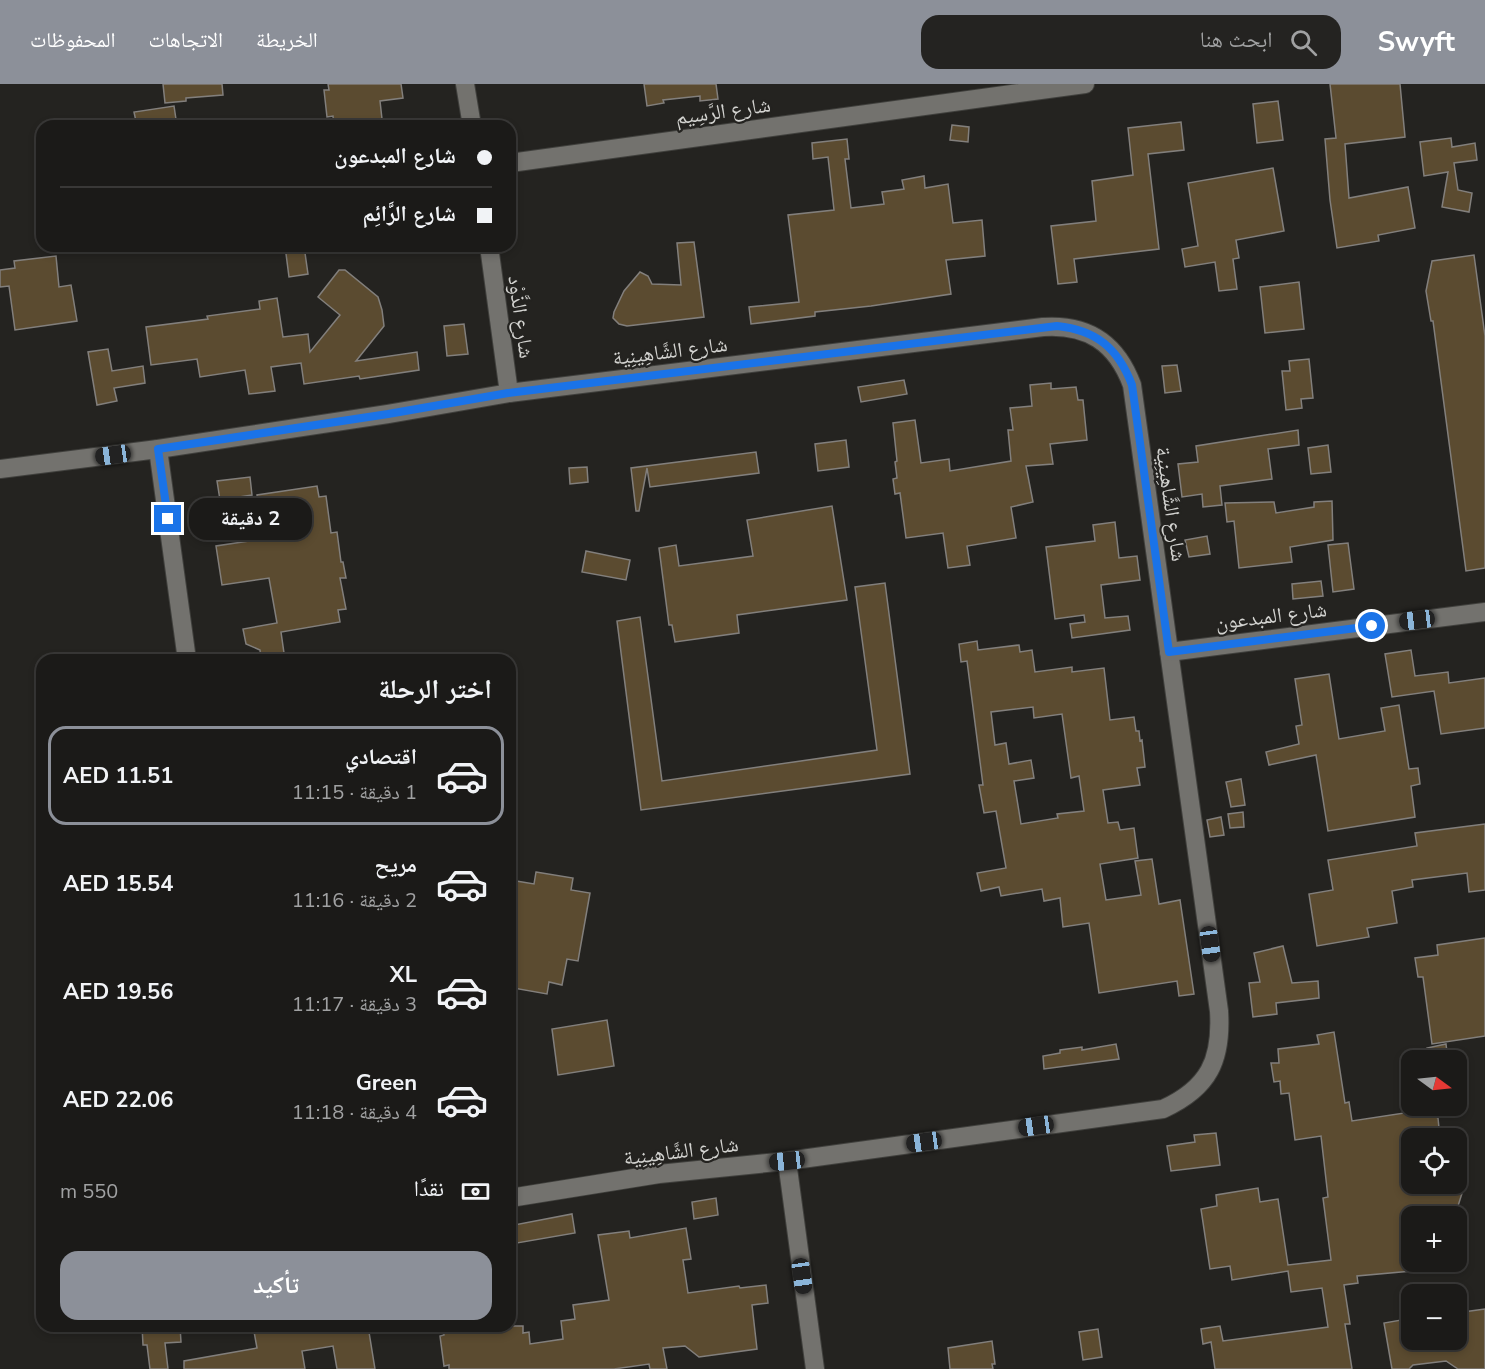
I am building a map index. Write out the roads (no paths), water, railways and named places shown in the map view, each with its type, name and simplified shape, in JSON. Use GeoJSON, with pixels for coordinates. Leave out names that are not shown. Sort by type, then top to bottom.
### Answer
{"type":"FeatureCollection","features":[{"type":"Feature","properties":{"kind":"street"},"geometry":{"type":"LineString","coordinates":[[465,84],[471,120]]}},
{"type":"Feature","properties":{"kind":"street","name":"شارع الرَّسِيم"},"geometry":{"type":"LineString","coordinates":[[516,162],[1085,84]]}},
{"type":"Feature","properties":{"kind":"street","name":"شارع الذَّوْد"},"geometry":{"type":"LineString","coordinates":[[490,252],[508,393]]}},
{"type":"Feature","properties":{"kind":"street","name":"شارع الشَّاهِينِية"},"geometry":{"type":"LineString","coordinates":[[0,469],[158,449],[508,393],[1042,327],[1072,328],[1085,332],[1098,339],[1119,358],[1132,385],[1220,1033],[1218,1053],[1210,1072],[1197,1088],[1181,1101],[1163,1109],[787,1161],[659,1174],[516,1197]]}},
{"type":"Feature","properties":{"kind":"street"},"geometry":{"type":"LineString","coordinates":[[158,449],[186,654]]}},
{"type":"Feature","properties":{"kind":"street","name":"شارع المبدعون"},"geometry":{"type":"LineString","coordinates":[[1169,652],[1485,612]]}},
{"type":"Feature","properties":{"kind":"street"},"geometry":{"type":"LineString","coordinates":[[787,1161],[815,1369]]}}]}
